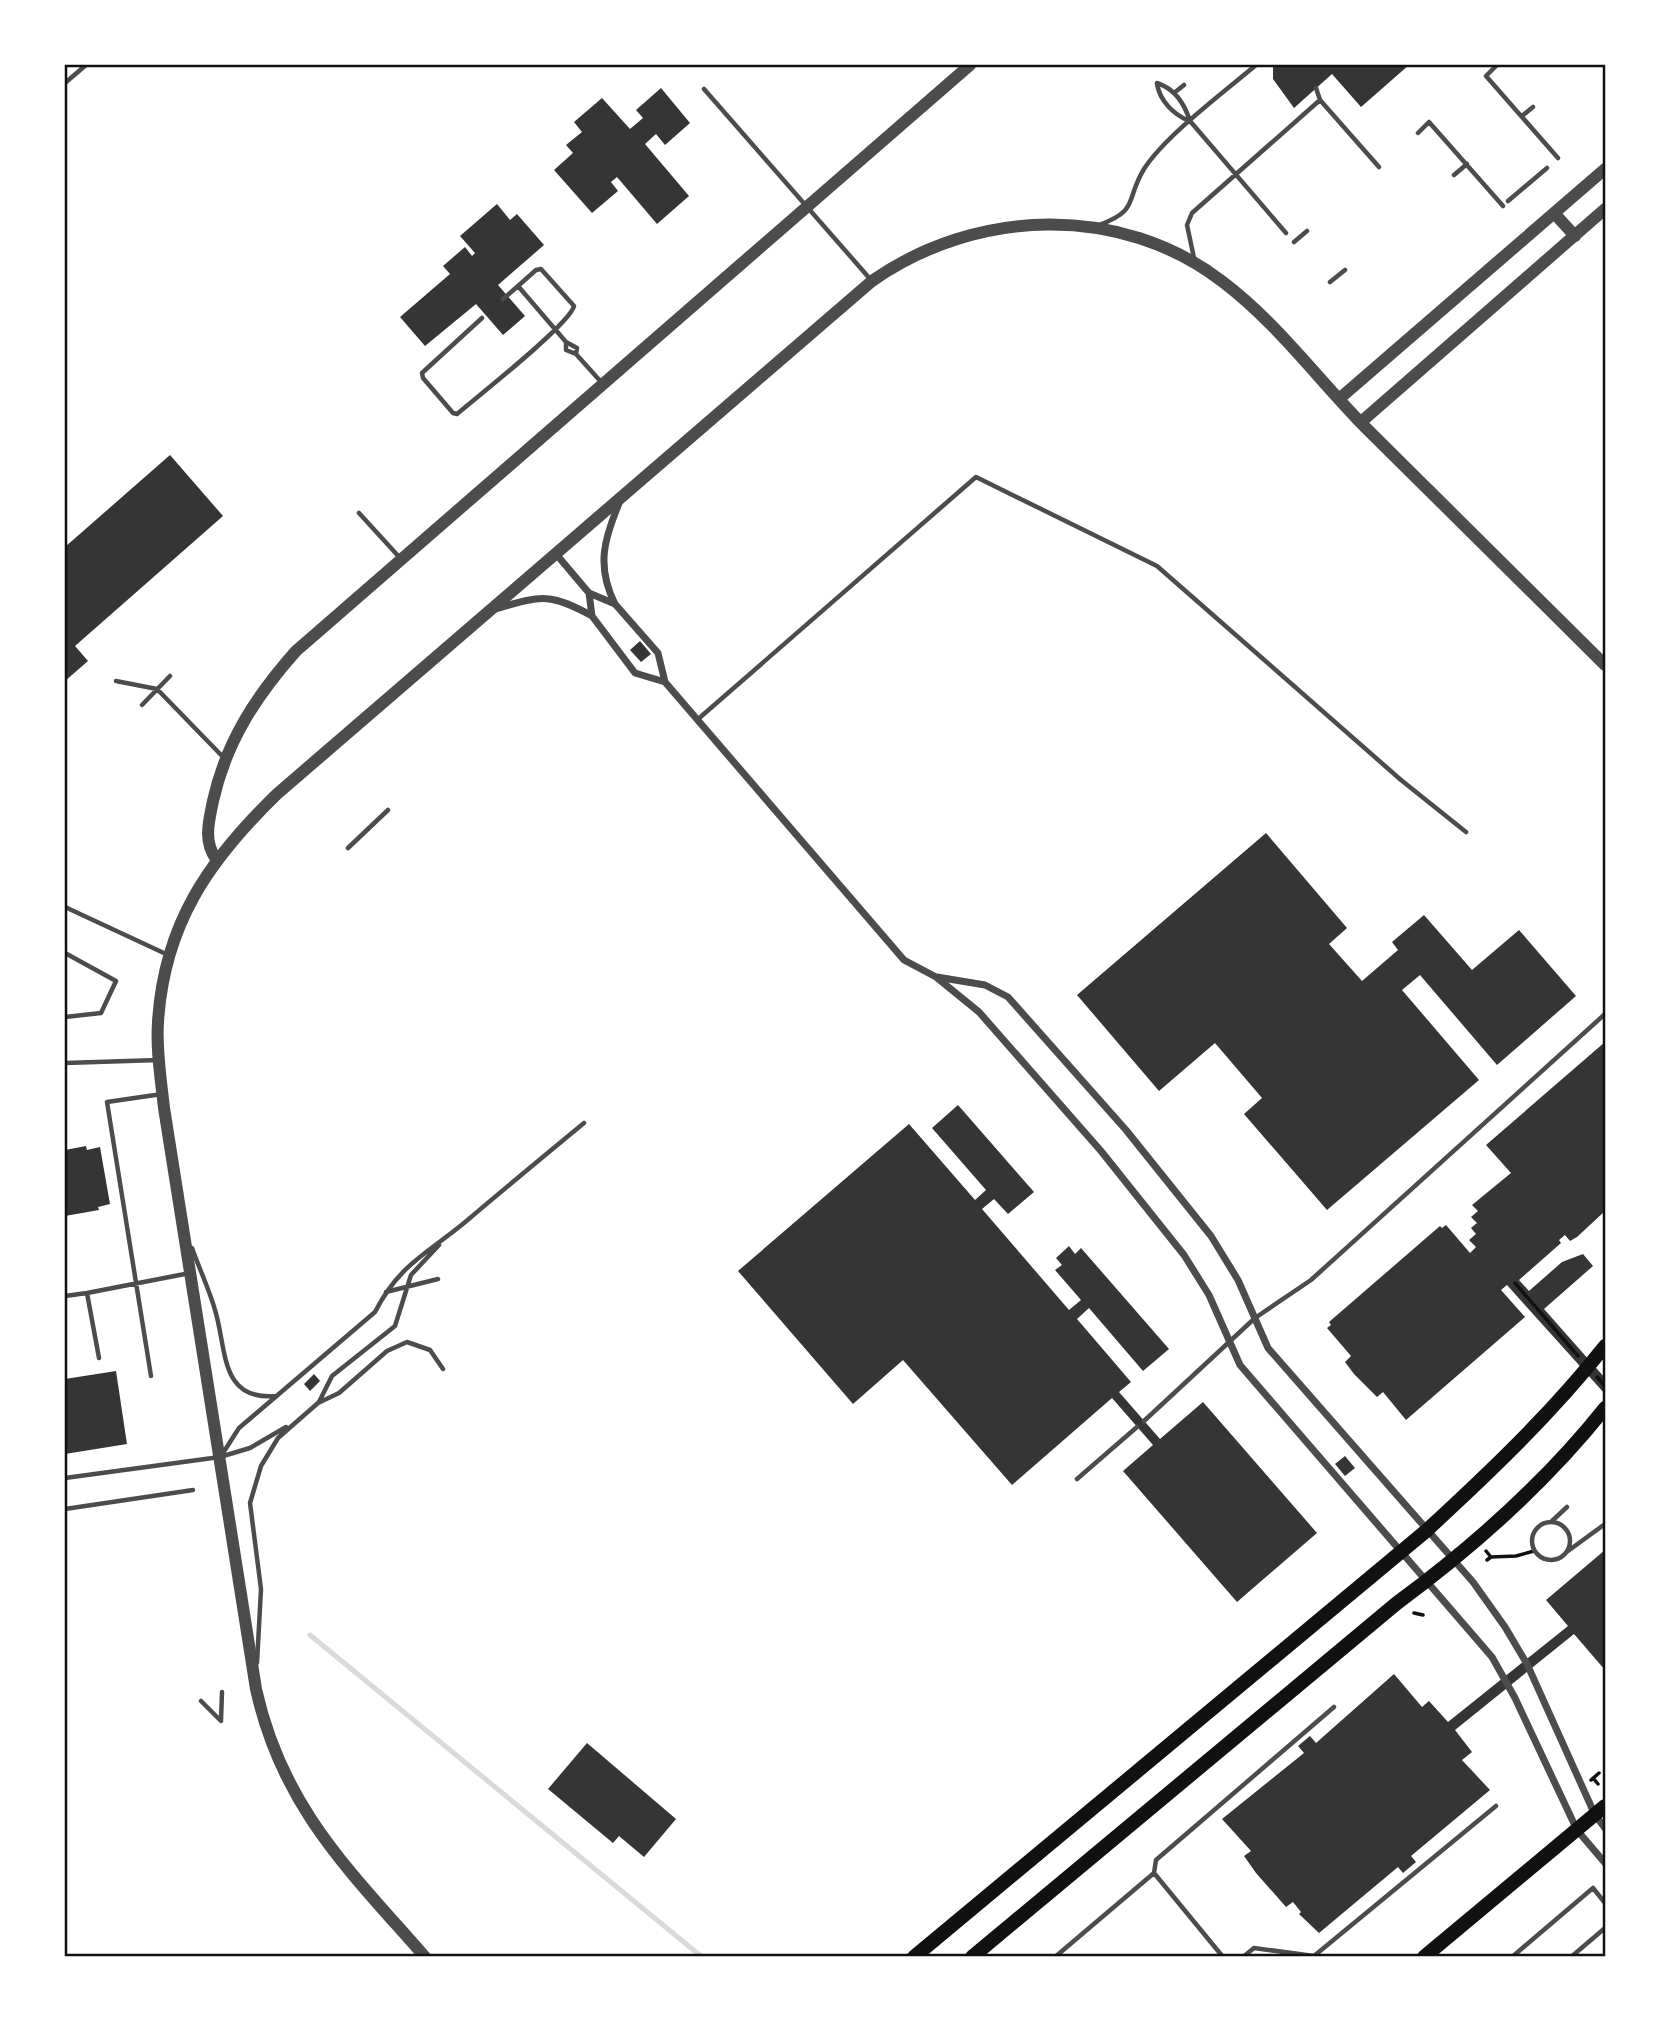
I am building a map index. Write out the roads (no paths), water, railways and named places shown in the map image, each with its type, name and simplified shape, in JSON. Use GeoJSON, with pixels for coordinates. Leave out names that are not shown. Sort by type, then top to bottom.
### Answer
{"type":"FeatureCollection","features":[{"type":"Feature","properties":{"kind":"main road"},"geometry":{"type":"LineString","coordinates":[[914,1957],[1426,1531],[1519,1445],[1567,1395],[1605,1346]]}},
{"type":"Feature","properties":{"kind":"main road"},"geometry":{"type":"LineString","coordinates":[[972,1957],[1397,1603],[1453,1560],[1523,1496],[1605,1408]]}},
{"type":"Feature","properties":{"kind":"main road"},"geometry":{"type":"LineString","coordinates":[[1424,1957],[1600,1810]]}},
{"type":"Feature","properties":{"kind":"street"},"geometry":{"type":"LineString","coordinates":[[216,859],[211,851],[208,832],[225,758],[248,712],[287,661],[970,65]]}},
{"type":"Feature","properties":{"kind":"street"},"geometry":{"type":"LineString","coordinates":[[1339,399],[1605,169]]}},
{"type":"Feature","properties":{"kind":"street"},"geometry":{"type":"LineString","coordinates":[[1361,422],[1605,209]]}},
{"type":"Feature","properties":{"kind":"street"},"geometry":{"type":"LineString","coordinates":[[1554,213],[1575,236]]}},
{"type":"Feature","properties":{"kind":"street"},"geometry":{"type":"LineString","coordinates":[[425,1957],[316,1831],[282,1772],[260,1709],[256,1689],[162,1094],[159,1060],[161,994],[170,956],[184,914],[216,859],[277,794],[872,281],[902,260],[978,232],[1028,224],[1095,226],[1118,230],[1195,262],[1263,315],[1361,422],[1605,666]]}},
{"type":"Feature","properties":{"kind":"street"},"geometry":{"type":"LineString","coordinates":[[622,497],[603,553],[605,583],[615,604],[657,653],[665,682],[904,960],[936,977],[979,1012],[1143,1203],[1184,1255],[1209,1296],[1240,1365],[1492,1657],[1515,1698],[1577,1829],[1605,1863]]}},
{"type":"Feature","properties":{"kind":"street"},"geometry":{"type":"LineString","coordinates":[[556,554],[589,593],[615,604]]}},
{"type":"Feature","properties":{"kind":"street"},"geometry":{"type":"LineString","coordinates":[[589,593],[592,616]]}},
{"type":"Feature","properties":{"kind":"street"},"geometry":{"type":"LineString","coordinates":[[491,610],[546,596],[568,603],[592,616],[635,673],[665,682]]}},
{"type":"Feature","properties":{"kind":"street"},"geometry":{"type":"LineString","coordinates":[[936,977],[985,985],[1008,997],[1126,1130],[1211,1236],[1238,1280],[1268,1348],[1453,1560],[1505,1627],[1527,1664],[1600,1810],[1605,1828]]}},
{"type":"Feature","properties":{"kind":"lane"},"geometry":{"type":"LineString","coordinates":[[65,83],[86,65]]}},
{"type":"Feature","properties":{"kind":"lane"},"geometry":{"type":"LineString","coordinates":[[1095,226],[1123,215],[1132,204],[1134,187],[1145,167],[1190,121],[1256,65]]}},
{"type":"Feature","properties":{"kind":"lane"},"geometry":{"type":"LineString","coordinates":[[1497,65],[1486,76],[1559,158]]}},
{"type":"Feature","properties":{"kind":"lane"},"geometry":{"type":"LineString","coordinates":[[1190,121],[1177,115],[1159,95],[1157,83],[1174,93],[1186,108],[1190,121],[1286,233]]}},
{"type":"Feature","properties":{"kind":"lane"},"geometry":{"type":"LineString","coordinates":[[1174,93],[1184,85]]}},
{"type":"Feature","properties":{"kind":"lane"},"geometry":{"type":"LineString","coordinates":[[1316,88],[1320,100],[1379,167]]}},
{"type":"Feature","properties":{"kind":"lane"},"geometry":{"type":"LineString","coordinates":[[704,89],[872,281]]}},
{"type":"Feature","properties":{"kind":"lane"},"geometry":{"type":"LineString","coordinates":[[1195,262],[1187,225],[1192,213],[1234,173],[1320,100]]}},
{"type":"Feature","properties":{"kind":"lane"},"geometry":{"type":"LineString","coordinates":[[1522,116],[1533,107]]}},
{"type":"Feature","properties":{"kind":"lane"},"geometry":{"type":"LineString","coordinates":[[1418,132],[1429,122],[1503,206]]}},
{"type":"Feature","properties":{"kind":"lane"},"geometry":{"type":"LineString","coordinates":[[1454,175],[1467,164]]}},
{"type":"Feature","properties":{"kind":"lane"},"geometry":{"type":"LineString","coordinates":[[1508,201],[1547,168]]}},
{"type":"Feature","properties":{"kind":"lane"},"geometry":{"type":"LineString","coordinates":[[1294,242],[1307,231]]}},
{"type":"Feature","properties":{"kind":"lane"},"geometry":{"type":"LineString","coordinates":[[482,318],[422,373],[423,379],[453,413],[457,414],[555,329],[573,312],[574,306],[541,269],[536,270],[503,299]]}},
{"type":"Feature","properties":{"kind":"lane"},"geometry":{"type":"LineString","coordinates":[[1330,282],[1345,270]]}},
{"type":"Feature","properties":{"kind":"lane"},"geometry":{"type":"LineString","coordinates":[[518,286],[566,342],[576,348],[576,354],[604,385]]}},
{"type":"Feature","properties":{"kind":"lane"},"geometry":{"type":"LineString","coordinates":[[697,720],[976,477],[1157,566],[1401,780],[1466,832]]}},
{"type":"Feature","properties":{"kind":"lane"},"geometry":{"type":"LineString","coordinates":[[359,513],[401,559]]}},
{"type":"Feature","properties":{"kind":"lane"},"geometry":{"type":"LineString","coordinates":[[142,705],[170,676]]}},
{"type":"Feature","properties":{"kind":"lane"},"geometry":{"type":"LineString","coordinates":[[116,681],[156,689],[225,758]]}},
{"type":"Feature","properties":{"kind":"lane"},"geometry":{"type":"LineString","coordinates":[[348,848],[388,810]]}},
{"type":"Feature","properties":{"kind":"lane"},"geometry":{"type":"LineString","coordinates":[[65,907],[170,956]]}},
{"type":"Feature","properties":{"kind":"lane"},"geometry":{"type":"LineString","coordinates":[[65,953],[116,981],[101,1013],[65,1017]]}},
{"type":"Feature","properties":{"kind":"lane"},"geometry":{"type":"LineString","coordinates":[[1144,1421],[1255,1318],[1311,1280],[1605,1014]]}},
{"type":"Feature","properties":{"kind":"lane"},"geometry":{"type":"LineString","coordinates":[[65,1063],[159,1060]]}},
{"type":"Feature","properties":{"kind":"lane"},"geometry":{"type":"LineString","coordinates":[[151,1376],[107,1102],[162,1094]]}},
{"type":"Feature","properties":{"kind":"lane"},"geometry":{"type":"LineString","coordinates":[[220,1457],[239,1428],[375,1312],[385,1292],[408,1263],[444,1239],[584,1123]]}},
{"type":"Feature","properties":{"kind":"lane"},"geometry":{"type":"LineString","coordinates":[[183,1226],[216,1311],[229,1373],[240,1387],[253,1394],[277,1396]]}},
{"type":"Feature","properties":{"kind":"lane"},"geometry":{"type":"LineString","coordinates":[[318,1402],[332,1376],[396,1326],[411,1275],[444,1239]]}},
{"type":"Feature","properties":{"kind":"lane"},"geometry":{"type":"LineString","coordinates":[[65,1296],[191,1273]]}},
{"type":"Feature","properties":{"kind":"lane"},"geometry":{"type":"LineString","coordinates":[[385,1292],[407,1289],[438,1279]]}},
{"type":"Feature","properties":{"kind":"lane"},"geometry":{"type":"LineString","coordinates":[[87,1293],[99,1358]]}},
{"type":"Feature","properties":{"kind":"lane"},"geometry":{"type":"LineString","coordinates":[[256,1689],[261,1589],[251,1495],[272,1447],[318,1402],[339,1393],[387,1351],[407,1342],[429,1350],[443,1369]]}},
{"type":"Feature","properties":{"kind":"lane"},"geometry":{"type":"LineString","coordinates":[[65,1478],[220,1457],[250,1448],[298,1420]]}},
{"type":"Feature","properties":{"kind":"lane"},"geometry":{"type":"LineString","coordinates":[[1077,1479],[1138,1427]]}},
{"type":"Feature","properties":{"kind":"lane"},"geometry":{"type":"LineString","coordinates":[[65,1509],[193,1490]]}},
{"type":"Feature","properties":{"kind":"lane"},"geometry":{"type":"LineString","coordinates":[[1567,1507],[1551,1522],[1534,1532],[1534,1551],[1551,1561],[1605,1524]]}},
{"type":"Feature","properties":{"kind":"lane"},"geometry":{"type":"LineString","coordinates":[[1551,1522],[1568,1531],[1568,1551]]}},
{"type":"Feature","properties":{"kind":"lane"},"geometry":{"type":"LineString","coordinates":[[201,1701],[221,1721],[222,1692]]}},
{"type":"Feature","properties":{"kind":"lane"},"geometry":{"type":"LineString","coordinates":[[1055,1957],[1154,1873],[1156,1860],[1334,1707]]}},
{"type":"Feature","properties":{"kind":"lane"},"geometry":{"type":"LineString","coordinates":[[1243,1957],[1254,1948],[1314,1955],[1496,1807]]}},
{"type":"Feature","properties":{"kind":"lane"},"geometry":{"type":"LineString","coordinates":[[1154,1873],[1223,1957]]}},
{"type":"Feature","properties":{"kind":"lane"},"geometry":{"type":"LineString","coordinates":[[1511,1957],[1593,1888],[1605,1903]]}},
{"type":"Feature","properties":{"kind":"lane"},"geometry":{"type":"LineString","coordinates":[[1570,1957],[1605,1928]]}},
{"type":"Feature","properties":{"kind":"waterway"},"geometry":{"type":"LineString","coordinates":[[310,1635],[702,1957]]}}]}
